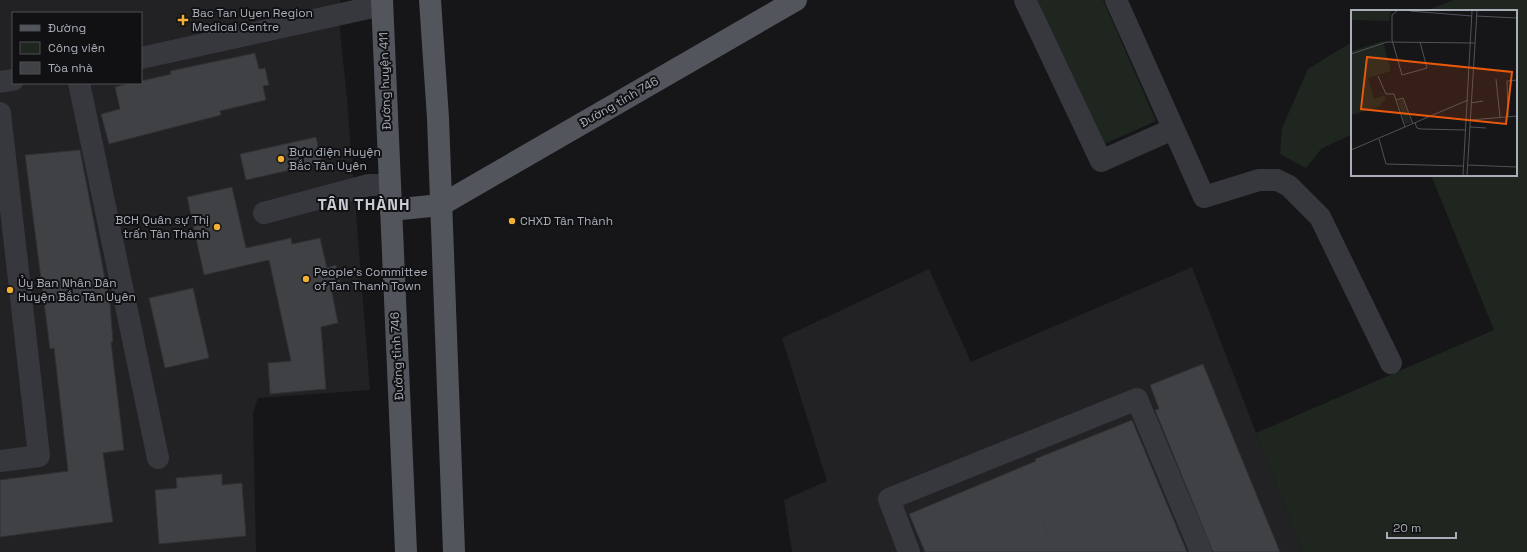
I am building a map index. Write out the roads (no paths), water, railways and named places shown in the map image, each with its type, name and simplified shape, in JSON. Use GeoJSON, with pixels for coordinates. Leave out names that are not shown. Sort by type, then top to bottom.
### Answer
{"type":"FeatureCollection","features":[{"type":"Feature","properties":{"kind":"main road"},"geometry":{"type":"LineString","coordinates":[[430,0],[441,205],[454,552]]}},
{"type":"Feature","properties":{"kind":"main road","name":"Đường tỉnh 746"},"geometry":{"type":"LineString","coordinates":[[406,552],[391,210],[441,205],[796,0]]}},
{"type":"Feature","properties":{"kind":"main road","name":"Đường huyện 411"},"geometry":{"type":"LineString","coordinates":[[382,2],[391,210]]}},
{"type":"Feature","properties":{"kind":"street"},"geometry":{"type":"LineString","coordinates":[[1025,0],[1101,161],[1173,130]]}},
{"type":"Feature","properties":{"kind":"street"},"geometry":{"type":"LineString","coordinates":[[1116,0],[1204,197],[1259,180],[1277,180],[1289,186],[1320,217],[1391,363]]}},
{"type":"Feature","properties":{"kind":"street"},"geometry":{"type":"LineString","coordinates":[[142,58],[382,2]]}},
{"type":"Feature","properties":{"kind":"street"},"geometry":{"type":"LineString","coordinates":[[0,82],[12,80]]}},
{"type":"Feature","properties":{"kind":"street"},"geometry":{"type":"LineString","coordinates":[[79,84],[158,458]]}},
{"type":"Feature","properties":{"kind":"street"},"geometry":{"type":"LineString","coordinates":[[0,113],[38,456],[0,461]]}},
{"type":"Feature","properties":{"kind":"street"},"geometry":{"type":"LineString","coordinates":[[264,213],[369,185],[389,185]]}},
{"type":"Feature","properties":{"kind":"street"},"geometry":{"type":"LineString","coordinates":[[910,552],[890,499],[1137,399],[1200,552]]}},
{"type":"Feature","properties":{"kind":"place","name":"Bac Tan Uyen Region Medical Centre"},"geometry":{"type":"Point","coordinates":[183,20]}},
{"type":"Feature","properties":{"kind":"place","name":"Bưu điện Huyện Bắc Tân Uyên"},"geometry":{"type":"Point","coordinates":[281,159]}},
{"type":"Feature","properties":{"kind":"place","name":"CHXD Tân Thành"},"geometry":{"type":"Point","coordinates":[512,221]}},
{"type":"Feature","properties":{"kind":"place","name":"BCH Quân sự Thị trấn Tân Thành"},"geometry":{"type":"Point","coordinates":[217,227]}},
{"type":"Feature","properties":{"kind":"place","name":"People's Committee of Tan Thanh Town"},"geometry":{"type":"Point","coordinates":[306,279]}},
{"type":"Feature","properties":{"kind":"place","name":"Ủy Ban Nhân Dân Huyện Bắc Tân Uyên"},"geometry":{"type":"Point","coordinates":[10,290]}},
{"type":"Feature","properties":{"kind":"district","name":"TÂN THÀNH"},"geometry":{"type":"Point","coordinates":[364,204]}}]}
